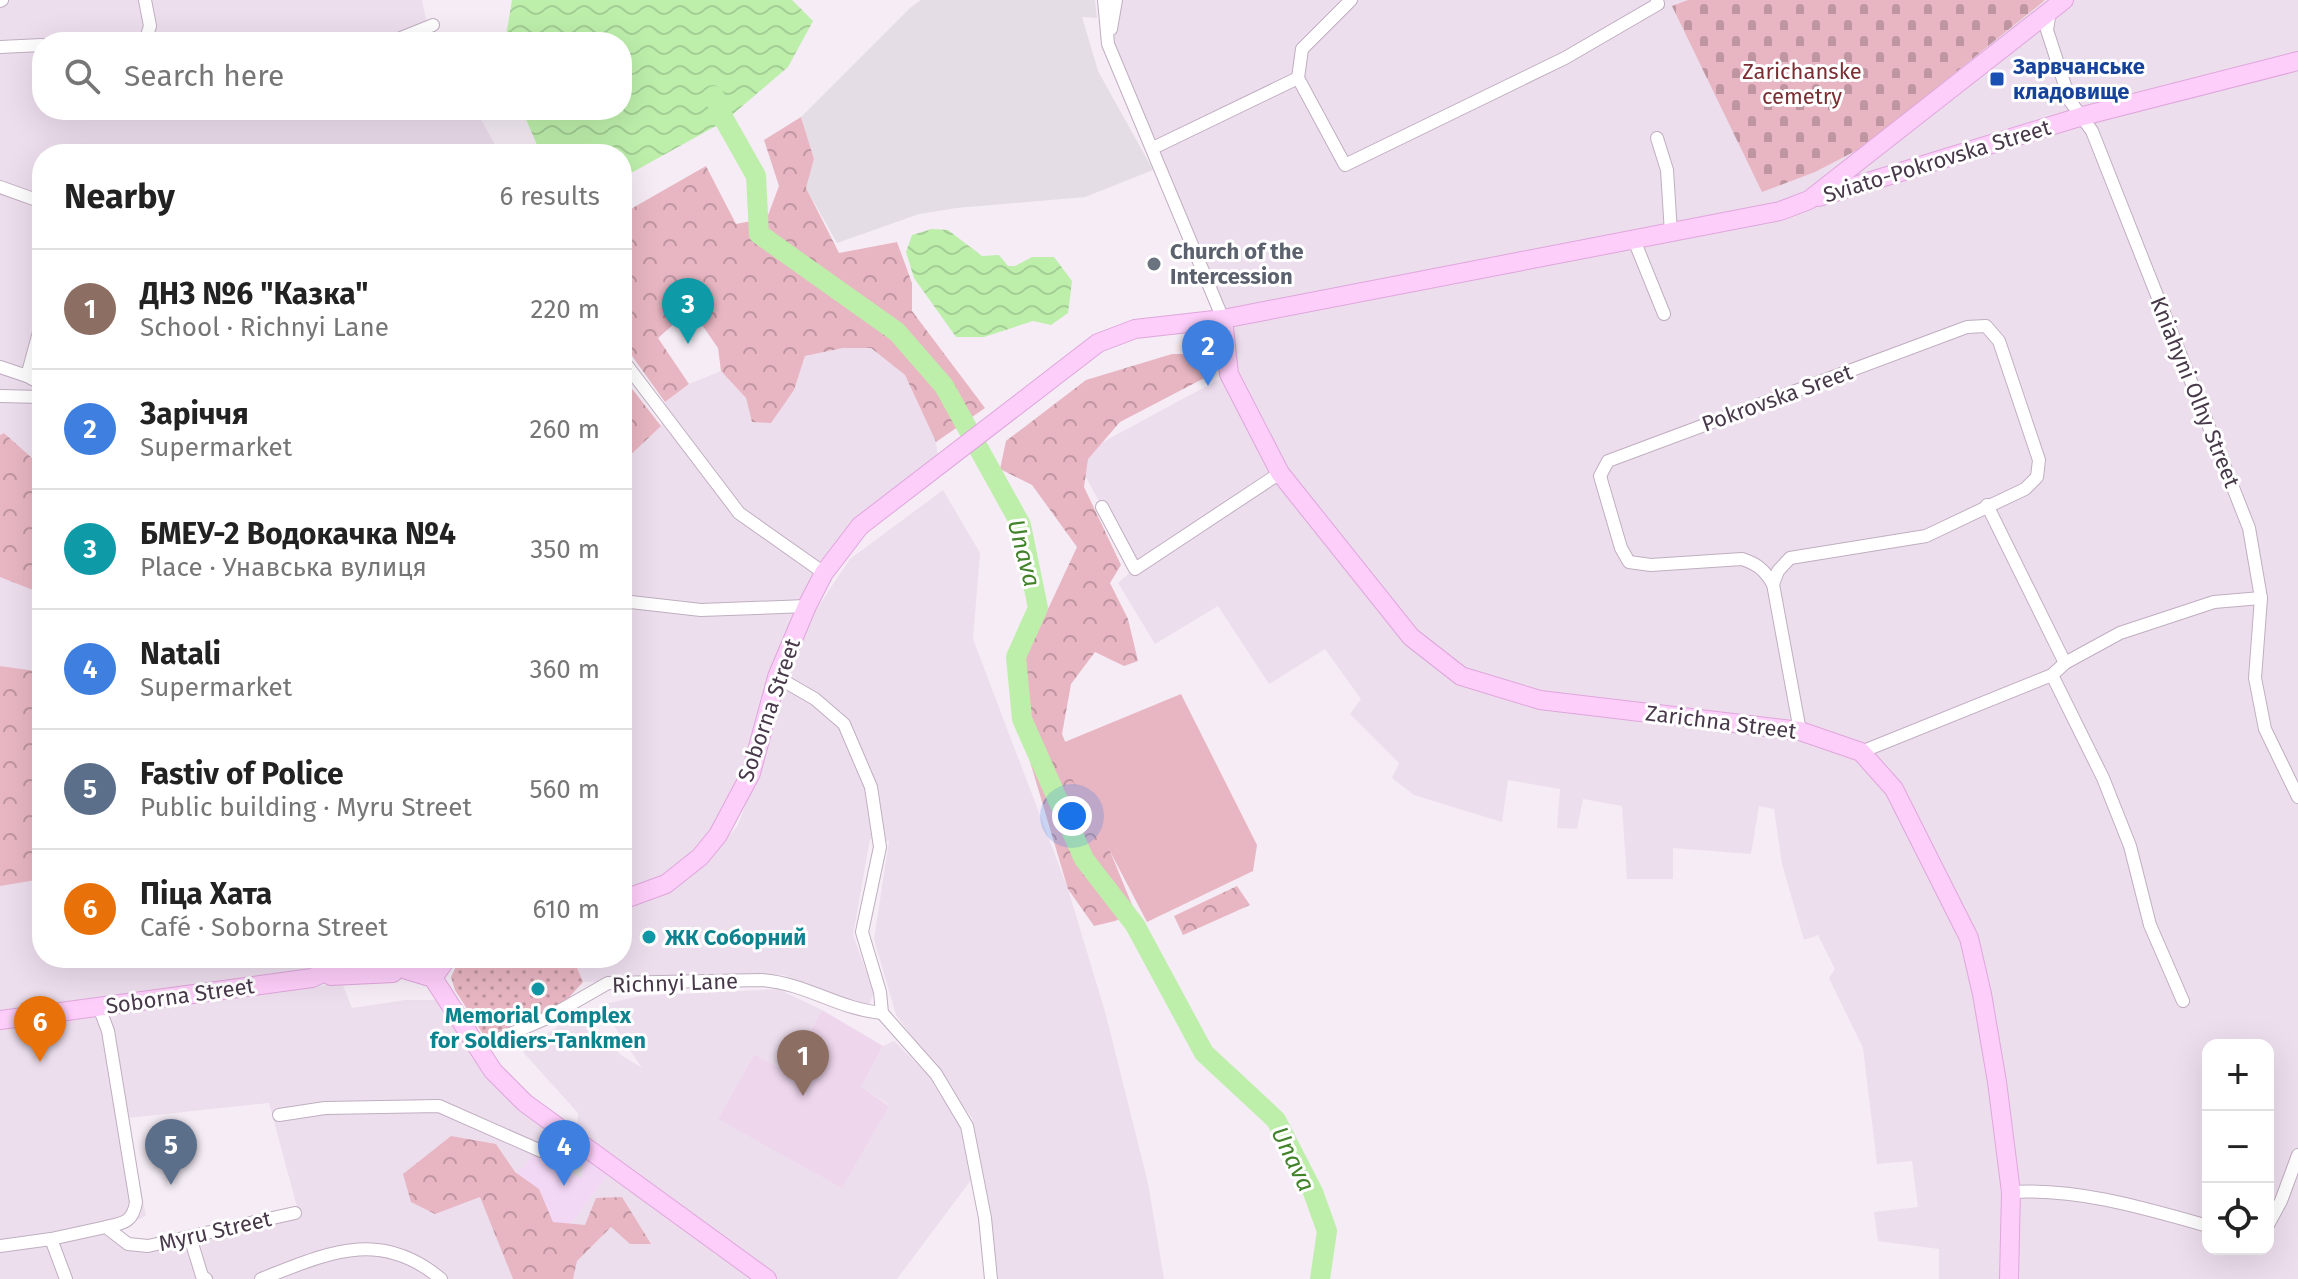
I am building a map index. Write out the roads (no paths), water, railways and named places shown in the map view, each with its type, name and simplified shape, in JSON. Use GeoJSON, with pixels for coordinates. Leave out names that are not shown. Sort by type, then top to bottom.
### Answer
{"type":"FeatureCollection","features":[{"type":"Feature","properties":{"kind":"street"},"geometry":{"type":"LineString","coordinates":[[145,0],[150,26],[148,32]]}},
{"type":"Feature","properties":{"kind":"street"},"geometry":{"type":"LineString","coordinates":[[1104,0],[1108,44],[1223,319]]}},
{"type":"Feature","properties":{"kind":"street"},"geometry":{"type":"LineString","coordinates":[[1108,44],[1116,0]]}},
{"type":"Feature","properties":{"kind":"street"},"geometry":{"type":"LineString","coordinates":[[1351,0],[1302,49],[1298,78],[1345,165],[1565,58],[1658,4],[1657,0]]}},
{"type":"Feature","properties":{"kind":"street","name":"Kniahyni Olhy Street"},"geometry":{"type":"LineString","coordinates":[[2056,3],[2047,30],[2070,101],[2092,131],[2249,528],[2261,598],[2255,678],[2265,729],[2298,797]]}},
{"type":"Feature","properties":{"kind":"street","name":"Sviato-Pokrovska Street"},"geometry":{"type":"LineString","coordinates":[[1809,200],[2056,3]]}},
{"type":"Feature","properties":{"kind":"street"},"geometry":{"type":"LineString","coordinates":[[416,32],[433,25]]}},
{"type":"Feature","properties":{"kind":"street"},"geometry":{"type":"LineString","coordinates":[[0,47],[32,45]]}},
{"type":"Feature","properties":{"kind":"street","name":"Sviato-Pokrovska Street"},"geometry":{"type":"LineString","coordinates":[[1223,319],[1780,211],[2083,116],[2298,61]]}},
{"type":"Feature","properties":{"kind":"street"},"geometry":{"type":"LineString","coordinates":[[1153,148],[1298,78]]}},
{"type":"Feature","properties":{"kind":"street"},"geometry":{"type":"LineString","coordinates":[[1657,138],[1667,170],[1671,233]]}},
{"type":"Feature","properties":{"kind":"street"},"geometry":{"type":"LineString","coordinates":[[0,187],[32,198]]}},
{"type":"Feature","properties":{"kind":"street"},"geometry":{"type":"LineString","coordinates":[[1634,240],[1664,314]]}},
{"type":"Feature","properties":{"kind":"street","name":"Soborna Street"},"geometry":{"type":"LineString","coordinates":[[632,896],[666,884],[700,857],[718,835],[751,773],[777,677],[807,606],[824,573],[860,526],[1098,343],[1135,329],[1223,319]]}},
{"type":"Feature","properties":{"kind":"street","name":"Zarichna Street"},"geometry":{"type":"LineString","coordinates":[[1223,319],[1229,374],[1280,473],[1411,637],[1461,676],[1540,700],[1800,731],[1861,752],[1894,789],[1969,938],[1997,1082],[2011,1192],[2009,1279]]}},
{"type":"Feature","properties":{"kind":"street","name":"Pokrovska Sreet"},"geometry":{"type":"LineString","coordinates":[[1986,326],[1999,341],[2039,460],[2037,477],[2025,489],[1926,536],[1790,558],[1778,571],[1773,584],[1765,571],[1742,559],[1651,565],[1629,562],[1621,548],[1600,476],[1602,468],[1608,461],[1967,327],[1986,326]]}},
{"type":"Feature","properties":{"kind":"street"},"geometry":{"type":"LineString","coordinates":[[27,376],[32,358]]}},
{"type":"Feature","properties":{"kind":"street"},"geometry":{"type":"LineString","coordinates":[[0,367],[32,379]]}},
{"type":"Feature","properties":{"kind":"street"},"geometry":{"type":"LineString","coordinates":[[632,372],[739,513],[824,573]]}},
{"type":"Feature","properties":{"kind":"street"},"geometry":{"type":"LineString","coordinates":[[0,396],[32,397]]}},
{"type":"Feature","properties":{"kind":"street"},"geometry":{"type":"LineString","coordinates":[[1102,507],[1135,569],[1280,473]]}},
{"type":"Feature","properties":{"kind":"street"},"geometry":{"type":"LineString","coordinates":[[1987,505],[2065,663]]}},
{"type":"Feature","properties":{"kind":"street"},"geometry":{"type":"LineString","coordinates":[[1773,584],[1800,731]]}},
{"type":"Feature","properties":{"kind":"street"},"geometry":{"type":"LineString","coordinates":[[1861,752],[2052,675],[2065,663],[2120,633],[2214,602],[2261,598]]}},
{"type":"Feature","properties":{"kind":"street","name":"Soborna Street"},"geometry":{"type":"LineString","coordinates":[[632,602],[701,610],[807,606]]}},
{"type":"Feature","properties":{"kind":"street"},"geometry":{"type":"LineString","coordinates":[[2052,675],[2103,778],[2130,846],[2150,925],[2183,1001]]}},
{"type":"Feature","properties":{"kind":"street"},"geometry":{"type":"LineString","coordinates":[[777,677],[815,699],[844,724],[871,787],[880,847],[862,932],[880,992],[882,1013],[936,1074],[967,1126],[985,1218],[991,1279]]}},
{"type":"Feature","properties":{"kind":"street","name":"Soborna Street"},"geometry":{"type":"LineString","coordinates":[[0,1020],[312,978],[344,968]]}},
{"type":"Feature","properties":{"kind":"street"},"geometry":{"type":"LineString","coordinates":[[399,968],[442,995]]}},
{"type":"Feature","properties":{"kind":"street"},"geometry":{"type":"LineString","coordinates":[[405,968],[433,978],[493,1071],[525,1103],[767,1279]]}},
{"type":"Feature","properties":{"kind":"street"},"geometry":{"type":"LineString","coordinates":[[433,978],[440,968]]}},
{"type":"Feature","properties":{"kind":"street","name":"Richnyi Lane"},"geometry":{"type":"LineString","coordinates":[[478,1048],[547,1018],[608,983],[787,982],[849,1008],[882,1013]]}},
{"type":"Feature","properties":{"kind":"street"},"geometry":{"type":"LineString","coordinates":[[0,1246],[51,1239],[127,1222],[134,1214],[136,1202],[108,1031],[99,1007]]}},
{"type":"Feature","properties":{"kind":"street"},"geometry":{"type":"LineString","coordinates":[[279,1115],[325,1108],[439,1106],[541,1151],[560,1130]]}},
{"type":"Feature","properties":{"kind":"street"},"geometry":{"type":"LineString","coordinates":[[2274,1214],[2298,1155]]}},
{"type":"Feature","properties":{"kind":"street"},"geometry":{"type":"LineString","coordinates":[[2011,1192],[2045,1190],[2141,1207],[2202,1224]]}},
{"type":"Feature","properties":{"kind":"street","name":"Myru Street"},"geometry":{"type":"LineString","coordinates":[[106,1227],[117,1239],[137,1246],[148,1246],[295,1213]]}},
{"type":"Feature","properties":{"kind":"street"},"geometry":{"type":"LineString","coordinates":[[190,1237],[202,1276],[206,1279]]}},
{"type":"Feature","properties":{"kind":"street"},"geometry":{"type":"LineString","coordinates":[[51,1239],[66,1279]]}},
{"type":"Feature","properties":{"kind":"street"},"geometry":{"type":"LineString","coordinates":[[261,1279],[330,1252],[357,1248],[406,1257],[441,1279]]}},
{"type":"Feature","properties":{"kind":"water"},"geometry":{"type":"Polygon","coordinates":[[[512,0],[792,0],[813,21],[788,67],[725,121],[632,172],[632,144],[537,144],[526,120],[632,120],[632,32],[507,32],[512,0]]]}},
{"type":"Feature","properties":{"kind":"water"},"geometry":{"type":"Polygon","coordinates":[[[932,229],[948,230],[982,256],[999,255],[1008,266],[1015,266],[1032,257],[1054,257],[1072,281],[1068,313],[1051,325],[1033,321],[984,337],[956,337],[914,278],[906,252],[912,235],[932,229]]]}},
{"type":"Feature","properties":{"kind":"waterway","name":"Unava"},"geometry":{"type":"LineString","coordinates":[[714,96],[756,176],[759,234],[897,332],[944,386],[1021,525],[1038,608],[1016,657],[1022,719],[1084,859],[1135,925],[1204,1053],[1276,1120],[1313,1192],[1327,1231],[1320,1279]]}},
{"type":"Feature","properties":{"kind":"place","name":"Зарвчанське кладовище"},"geometry":{"type":"Point","coordinates":[1997,79]}},
{"type":"Feature","properties":{"kind":"place","name":"Church of the Intercession"},"geometry":{"type":"Point","coordinates":[1154,264]}},
{"type":"Feature","properties":{"kind":"place","name":"БМЕУ-2 Водокачка №4"},"geometry":{"type":"Point","coordinates":[688,344]}},
{"type":"Feature","properties":{"kind":"place","name":"Заріччя"},"geometry":{"type":"Point","coordinates":[1208,386]}},
{"type":"Feature","properties":{"kind":"place","name":"ЖК Соборний"},"geometry":{"type":"Point","coordinates":[649,937]}},
{"type":"Feature","properties":{"kind":"place","name":"Memorial Complex for Soldiers-Tankmen"},"geometry":{"type":"Point","coordinates":[538,989]}},
{"type":"Feature","properties":{"kind":"place","name":"Піца Хата"},"geometry":{"type":"Point","coordinates":[40,1062]}},
{"type":"Feature","properties":{"kind":"place","name":"ДНЗ №6 \"Казка\""},"geometry":{"type":"Point","coordinates":[803,1096]}},
{"type":"Feature","properties":{"kind":"place","name":"Fastiv of Police"},"geometry":{"type":"Point","coordinates":[171,1185]}},
{"type":"Feature","properties":{"kind":"place","name":"Natali"},"geometry":{"type":"Point","coordinates":[564,1186]}},
{"type":"Feature","properties":{"kind":"park label","name":"Zarichanske cemetry"},"geometry":{"type":"Point","coordinates":[1802,84]}}]}
